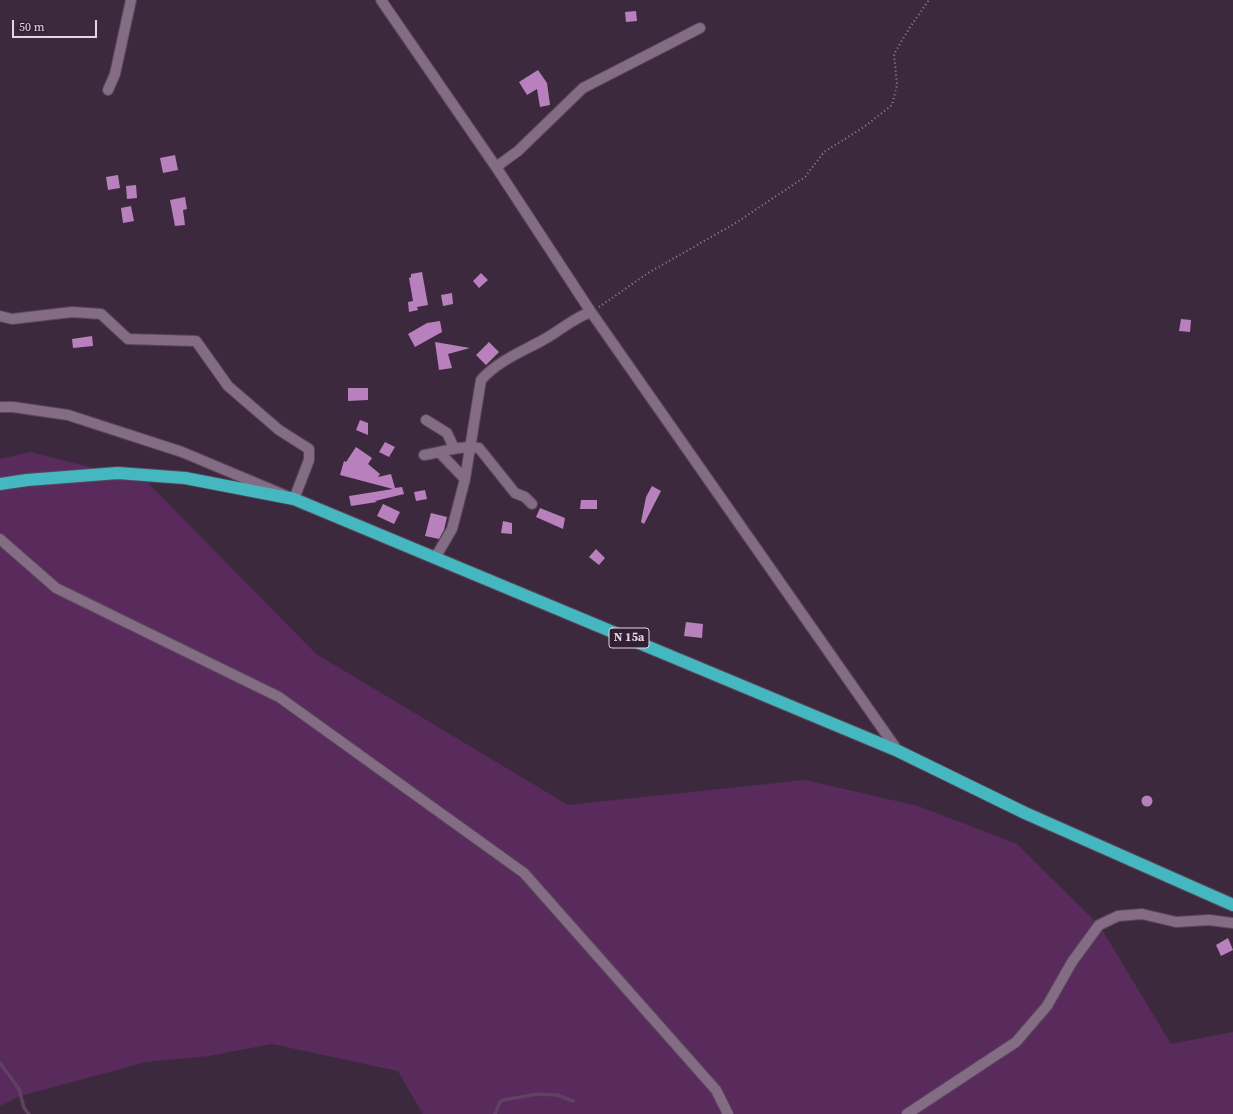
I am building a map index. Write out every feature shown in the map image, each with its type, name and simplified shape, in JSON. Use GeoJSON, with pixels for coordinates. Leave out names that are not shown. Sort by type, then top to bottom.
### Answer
{"type":"FeatureCollection","features":[{"type":"Feature","properties":{"kind":"highway","name":"N 15a"},"geometry":{"type":"LineString","coordinates":[[0,484],[27,480],[118,473],[185,478],[294,499],[898,751],[1025,813],[1233,905]]}},
{"type":"Feature","properties":{"kind":"street"},"geometry":{"type":"LineString","coordinates":[[108,90],[115,74],[131,0]]}},
{"type":"Feature","properties":{"kind":"street"},"geometry":{"type":"LineString","coordinates":[[381,0],[496,167],[591,312],[898,751]]}},
{"type":"Feature","properties":{"kind":"street"},"geometry":{"type":"LineString","coordinates":[[496,167],[518,151],[583,88],[700,28]]}},
{"type":"Feature","properties":{"kind":"street"},"geometry":{"type":"LineString","coordinates":[[0,316],[12,319],[72,312],[101,314],[128,339],[196,341],[228,386],[279,430],[309,449],[309,460],[294,499],[182,452],[68,415],[14,407],[0,407]]}},
{"type":"Feature","properties":{"kind":"street"},"geometry":{"type":"LineString","coordinates":[[435,558],[452,529],[465,479],[469,446],[481,380],[490,369],[545,339],[566,324],[591,312]]}},
{"type":"Feature","properties":{"kind":"street"},"geometry":{"type":"LineString","coordinates":[[426,420],[447,433],[454,448]]}},
{"type":"Feature","properties":{"kind":"street"},"geometry":{"type":"LineString","coordinates":[[424,455],[469,446],[479,448],[515,493],[525,497],[532,504]]}},
{"type":"Feature","properties":{"kind":"street"},"geometry":{"type":"LineString","coordinates":[[439,452],[465,479]]}},
{"type":"Feature","properties":{"kind":"street"},"geometry":{"type":"LineString","coordinates":[[0,539],[56,588],[279,698],[524,873],[716,1090],[728,1114]]}},
{"type":"Feature","properties":{"kind":"street"},"geometry":{"type":"LineString","coordinates":[[907,1114],[1016,1042],[1047,1006],[1072,962],[1099,925],[1118,916],[1142,914],[1176,922],[1209,920],[1233,923]]}},
{"type":"Feature","properties":{"kind":"path"},"geometry":{"type":"LineString","coordinates":[[591,312],[648,274],[734,224],[805,177],[824,152],[864,127],[892,105],[897,85],[894,54],[910,27],[929,0]]}},
{"type":"Feature","properties":{"kind":"shaded area"},"geometry":{"type":"Polygon","coordinates":[[[31,452],[146,481],[316,654],[568,805],[805,780],[918,806],[1017,844],[1099,925],[1171,1044],[1233,1032],[1233,1114],[423,1114],[398,1071],[272,1044],[209,1056],[146,1062],[20,1096],[0,1106],[0,459],[31,452]]]}},
{"type":"Feature","properties":{"kind":"building"},"geometry":{"type":"Polygon","coordinates":[[[636,11],[637,21],[626,22],[625,12],[636,11]]]}},
{"type":"Feature","properties":{"kind":"building"},"geometry":{"type":"Polygon","coordinates":[[[538,70],[547,83],[550,105],[540,107],[537,89],[527,95],[519,82],[538,70]]]}},
{"type":"Feature","properties":{"kind":"building"},"geometry":{"type":"Polygon","coordinates":[[[175,155],[178,170],[163,173],[160,158],[175,155]]]}},
{"type":"Feature","properties":{"kind":"building"},"geometry":{"type":"Polygon","coordinates":[[[118,175],[120,188],[108,190],[106,177],[118,175]]]}},
{"type":"Feature","properties":{"kind":"building"},"geometry":{"type":"Polygon","coordinates":[[[136,185],[137,198],[127,199],[126,186],[136,185]]]}},
{"type":"Feature","properties":{"kind":"building"},"geometry":{"type":"Polygon","coordinates":[[[185,197],[187,209],[183,210],[185,225],[175,226],[170,200],[185,197]]]}},
{"type":"Feature","properties":{"kind":"building"},"geometry":{"type":"Polygon","coordinates":[[[131,206],[134,221],[123,223],[121,208],[131,206]]]}},
{"type":"Feature","properties":{"kind":"building"},"geometry":{"type":"Polygon","coordinates":[[[422,272],[428,305],[417,307],[418,310],[409,312],[408,302],[413,301],[409,278],[411,277],[411,274],[422,272]]]}},
{"type":"Feature","properties":{"kind":"building"},"geometry":{"type":"Polygon","coordinates":[[[481,273],[488,280],[479,288],[473,281],[481,273]]]}},
{"type":"Feature","properties":{"kind":"building"},"geometry":{"type":"Polygon","coordinates":[[[452,293],[453,304],[443,306],[441,295],[452,293]]]}},
{"type":"Feature","properties":{"kind":"building"},"geometry":{"type":"Polygon","coordinates":[[[1181,319],[1191,320],[1190,332],[1179,331],[1181,319]]]}},
{"type":"Feature","properties":{"kind":"building"},"geometry":{"type":"Polygon","coordinates":[[[440,321],[442,332],[415,347],[408,334],[427,323],[440,321]]]}},
{"type":"Feature","properties":{"kind":"building"},"geometry":{"type":"Polygon","coordinates":[[[92,336],[93,346],[73,348],[72,339],[92,336]]]}},
{"type":"Feature","properties":{"kind":"building"},"geometry":{"type":"Polygon","coordinates":[[[435,342],[470,348],[448,354],[452,368],[439,370],[435,342]]]}},
{"type":"Feature","properties":{"kind":"building"},"geometry":{"type":"Polygon","coordinates":[[[489,342],[499,352],[486,365],[476,355],[489,342]]]}},
{"type":"Feature","properties":{"kind":"building"},"geometry":{"type":"Polygon","coordinates":[[[348,388],[368,388],[368,400],[348,401],[348,388]]]}},
{"type":"Feature","properties":{"kind":"building"},"geometry":{"type":"Polygon","coordinates":[[[360,420],[368,423],[368,435],[356,430],[360,420]]]}},
{"type":"Feature","properties":{"kind":"building"},"geometry":{"type":"Polygon","coordinates":[[[385,442],[395,447],[389,457],[379,452],[385,442]]]}},
{"type":"Feature","properties":{"kind":"building"},"geometry":{"type":"Polygon","coordinates":[[[356,447],[372,458],[368,464],[380,474],[378,477],[391,474],[395,488],[402,487],[404,494],[375,501],[377,502],[351,506],[349,496],[393,489],[340,475],[344,461],[346,462],[356,447]]]}},
{"type":"Feature","properties":{"kind":"building"},"geometry":{"type":"Polygon","coordinates":[[[652,486],[661,491],[644,524],[641,522],[646,497],[652,486]]]}},
{"type":"Feature","properties":{"kind":"building"},"geometry":{"type":"Polygon","coordinates":[[[425,490],[427,499],[416,501],[414,492],[425,490]]]}},
{"type":"Feature","properties":{"kind":"building"},"geometry":{"type":"Polygon","coordinates":[[[581,500],[597,500],[597,509],[580,509],[581,500]]]}},
{"type":"Feature","properties":{"kind":"building"},"geometry":{"type":"Polygon","coordinates":[[[383,504],[400,512],[394,524],[377,516],[383,504]]]}},
{"type":"Feature","properties":{"kind":"building"},"geometry":{"type":"Polygon","coordinates":[[[540,508],[565,518],[563,529],[536,517],[540,508]]]}},
{"type":"Feature","properties":{"kind":"building"},"geometry":{"type":"Polygon","coordinates":[[[431,513],[447,517],[444,530],[439,539],[425,536],[431,513]]]}},
{"type":"Feature","properties":{"kind":"building"},"geometry":{"type":"Polygon","coordinates":[[[503,521],[512,523],[512,534],[501,533],[503,521]]]}},
{"type":"Feature","properties":{"kind":"building"},"geometry":{"type":"Polygon","coordinates":[[[596,549],[605,558],[599,565],[589,557],[596,549]]]}},
{"type":"Feature","properties":{"kind":"building"},"geometry":{"type":"Polygon","coordinates":[[[686,622],[703,624],[702,638],[684,636],[686,622]]]}},
{"type":"Feature","properties":{"kind":"building"},"geometry":{"type":"Polygon","coordinates":[[[1147,795],[1151,797],[1153,801],[1151,805],[1147,807],[1143,805],[1141,801],[1143,797],[1147,795]]]}},
{"type":"Feature","properties":{"kind":"building"},"geometry":{"type":"Polygon","coordinates":[[[1228,938],[1233,950],[1221,956],[1216,945],[1228,938]]]}},
{"type":"Feature","properties":{"kind":"waterway"},"geometry":{"type":"LineString","coordinates":[[0,1063],[19,1089],[24,1108],[29,1114]]}},
{"type":"Feature","properties":{"kind":"waterway"},"geometry":{"type":"LineString","coordinates":[[495,1114],[500,1102],[503,1100],[538,1094],[557,1095],[573,1101]]}}]}
